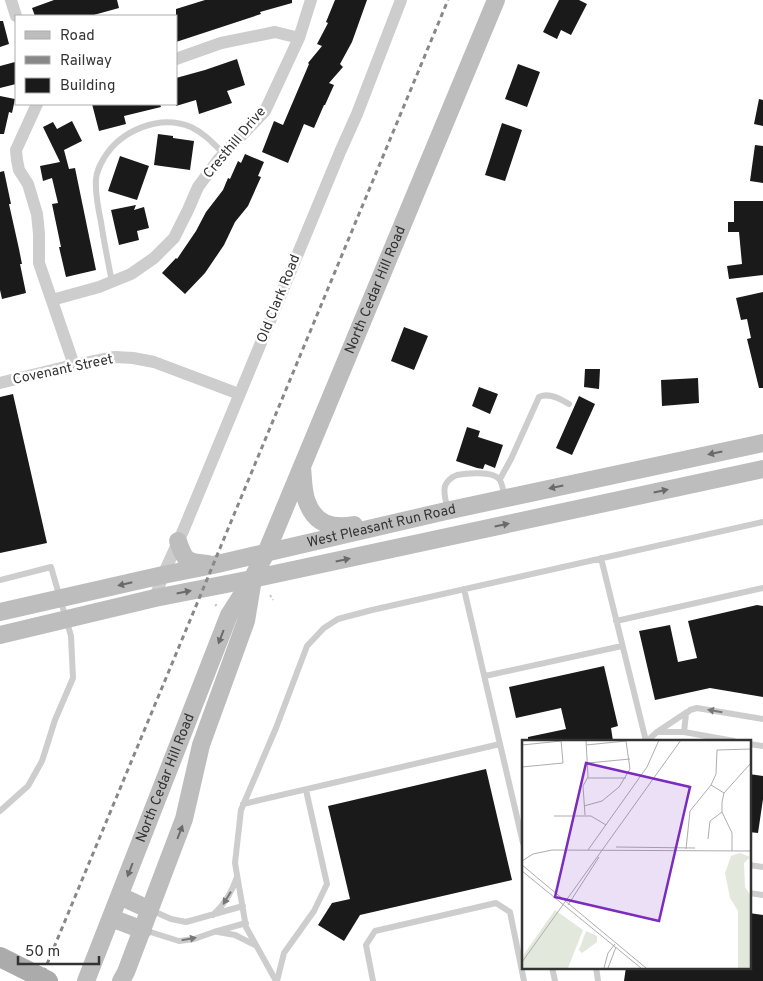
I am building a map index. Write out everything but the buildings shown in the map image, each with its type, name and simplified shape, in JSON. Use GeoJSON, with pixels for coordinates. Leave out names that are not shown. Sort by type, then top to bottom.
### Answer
{"type":"FeatureCollection","features":[{"type":"Feature","properties":{"kind":"main road","name":"North Cedar Hill Road"},"geometry":{"type":"LineString","coordinates":[[86,981],[230,615],[266,552],[496,0]]}},
{"type":"Feature","properties":{"kind":"main road","name":"West Pleasant Run Road"},"geometry":{"type":"LineString","coordinates":[[0,612],[505,498],[763,443]]}},
{"type":"Feature","properties":{"kind":"main road"},"geometry":{"type":"LineString","coordinates":[[302,467],[306,501],[315,515],[324,524],[345,527],[447,511]]}},
{"type":"Feature","properties":{"kind":"main road","name":"West Pleasant Run Road"},"geometry":{"type":"LineString","coordinates":[[0,634],[155,598],[252,579],[763,469]]}},
{"type":"Feature","properties":{"kind":"main road"},"geometry":{"type":"LineString","coordinates":[[178,542],[183,556],[192,562],[213,565]]}},
{"type":"Feature","properties":{"kind":"main road","name":"North Cedar Hill Road"},"geometry":{"type":"LineString","coordinates":[[121,981],[143,930],[184,819],[201,745],[246,621],[252,579]]}},
{"type":"Feature","properties":{"kind":"main road"},"geometry":{"type":"LineString","coordinates":[[120,896],[150,910]]}},
{"type":"Feature","properties":{"kind":"main road"},"geometry":{"type":"LineString","coordinates":[[111,918],[143,930]]}},
{"type":"Feature","properties":{"kind":"main road"},"geometry":{"type":"LineString","coordinates":[[0,957],[48,981]]}},
{"type":"Feature","properties":{"kind":"street"},"geometry":{"type":"LineString","coordinates":[[11,0],[16,15]]}},
{"type":"Feature","properties":{"kind":"street","name":"Cresthill Drive"},"geometry":{"type":"LineString","coordinates":[[52,300],[100,287],[131,274],[154,258],[174,238],[198,187],[224,154],[265,111],[299,38],[311,0]]}},
{"type":"Feature","properties":{"kind":"street","name":"Old Clark Road"},"geometry":{"type":"LineString","coordinates":[[155,598],[357,114],[401,0]]}},
{"type":"Feature","properties":{"kind":"street"},"geometry":{"type":"LineString","coordinates":[[178,58],[221,43],[275,32],[299,38]]}},
{"type":"Feature","properties":{"kind":"street"},"geometry":{"type":"LineString","coordinates":[[37,105],[16,150],[19,170],[28,184],[37,214],[39,263],[74,366]]}},
{"type":"Feature","properties":{"kind":"street","name":"Covenant Street"},"geometry":{"type":"LineString","coordinates":[[0,383],[115,357],[154,362],[239,394]]}},
{"type":"Feature","properties":{"kind":"lane"},"geometry":{"type":"LineString","coordinates":[[112,282],[96,195],[96,178],[99,166],[113,146],[120,139],[135,130],[149,125],[177,124],[192,128],[206,136],[224,154]]}},
{"type":"Feature","properties":{"kind":"lane"},"geometry":{"type":"LineString","coordinates":[[500,479],[540,397],[544,395],[560,398],[569,404]]}},
{"type":"Feature","properties":{"kind":"lane"},"geometry":{"type":"LineString","coordinates":[[447,511],[444,498],[445,485],[456,475],[493,474],[500,479],[505,498]]}},
{"type":"Feature","properties":{"kind":"lane"},"geometry":{"type":"LineString","coordinates":[[277,981],[246,927],[235,863],[241,810],[276,728],[307,646],[324,628],[338,619],[377,609],[763,522]]}},
{"type":"Feature","properties":{"kind":"lane"},"geometry":{"type":"LineString","coordinates":[[601,558],[646,740]]}},
{"type":"Feature","properties":{"kind":"lane"},"geometry":{"type":"LineString","coordinates":[[0,580],[51,567],[71,636],[73,678],[55,720],[42,761],[28,786],[0,811]]}},
{"type":"Feature","properties":{"kind":"lane"},"geometry":{"type":"LineString","coordinates":[[616,621],[763,588]]}},
{"type":"Feature","properties":{"kind":"lane"},"geometry":{"type":"LineString","coordinates":[[464,589],[514,805],[522,831]]}},
{"type":"Feature","properties":{"kind":"lane"},"geometry":{"type":"LineString","coordinates":[[485,676],[622,646]]}},
{"type":"Feature","properties":{"kind":"lane"},"geometry":{"type":"LineString","coordinates":[[647,740],[690,710],[697,708],[763,719]]}},
{"type":"Feature","properties":{"kind":"lane"},"geometry":{"type":"LineString","coordinates":[[684,732],[686,714],[690,710]]}},
{"type":"Feature","properties":{"kind":"lane"},"geometry":{"type":"LineString","coordinates":[[657,732],[684,732],[728,740]]}},
{"type":"Feature","properties":{"kind":"lane"},"geometry":{"type":"LineString","coordinates":[[243,804],[500,744]]}},
{"type":"Feature","properties":{"kind":"lane"},"geometry":{"type":"LineString","coordinates":[[750,744],[763,746]]}},
{"type":"Feature","properties":{"kind":"lane"},"geometry":{"type":"LineString","coordinates":[[277,981],[284,953],[314,911],[327,884],[306,790]]}},
{"type":"Feature","properties":{"kind":"lane"},"geometry":{"type":"LineString","coordinates":[[514,805],[522,803]]}},
{"type":"Feature","properties":{"kind":"lane"},"geometry":{"type":"LineString","coordinates":[[750,865],[763,867]]}},
{"type":"Feature","properties":{"kind":"lane"},"geometry":{"type":"LineString","coordinates":[[212,916],[231,893],[237,876]]}},
{"type":"Feature","properties":{"kind":"lane"},"geometry":{"type":"LineString","coordinates":[[750,892],[763,895]]}},
{"type":"Feature","properties":{"kind":"lane"},"geometry":{"type":"LineString","coordinates":[[373,981],[366,945],[375,931],[496,904],[510,912],[524,981]]}},
{"type":"Feature","properties":{"kind":"lane"},"geometry":{"type":"LineString","coordinates":[[150,910],[171,919],[186,922],[242,906]]}},
{"type":"Feature","properties":{"kind":"lane"},"geometry":{"type":"LineString","coordinates":[[143,930],[179,941],[194,939],[246,923]]}},
{"type":"Feature","properties":{"kind":"lane"},"geometry":{"type":"LineString","coordinates":[[214,932],[235,935],[257,947]]}},
{"type":"Feature","properties":{"kind":"lane"},"geometry":{"type":"LineString","coordinates":[[552,968],[555,981]]}},
{"type":"Feature","properties":{"kind":"lane"},"geometry":{"type":"LineString","coordinates":[[596,968],[598,981]]}},
{"type":"Feature","properties":{"kind":"path"},"geometry":{"type":"LineString","coordinates":[[270,596],[273,600]]}},
{"type":"Feature","properties":{"kind":"railway"},"geometry":{"type":"LineString","coordinates":[[40,981],[448,0]]}}]}
